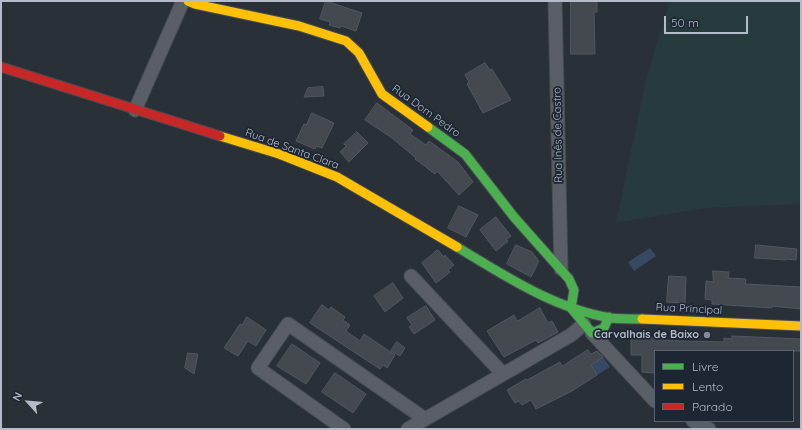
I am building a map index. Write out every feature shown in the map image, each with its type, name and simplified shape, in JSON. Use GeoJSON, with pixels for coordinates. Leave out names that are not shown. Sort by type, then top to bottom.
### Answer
{"type":"FeatureCollection","features":[{"type":"Feature","properties":{"kind":"street"},"geometry":{"type":"LineString","coordinates":[[135,110],[183,1]]}},
{"type":"Feature","properties":{"kind":"street","name":"Rua Dom Pedro"},"geometry":{"type":"LineString","coordinates":[[188,1],[195,4],[299,26],[346,41],[360,53],[382,94],[466,154],[514,217],[569,279],[574,290],[574,309]]}},
{"type":"Feature","properties":{"kind":"street","name":"Rua Inês de Castro"},"geometry":{"type":"LineString","coordinates":[[555,1],[561,269]]}},
{"type":"Feature","properties":{"kind":"street","name":"Rua de Santa Clara"},"geometry":{"type":"LineString","coordinates":[[1,67],[279,154],[337,177],[543,296],[574,309]]}},
{"type":"Feature","properties":{"kind":"street"},"geometry":{"type":"LineString","coordinates":[[411,276],[503,374]]}},
{"type":"Feature","properties":{"kind":"street"},"geometry":{"type":"LineString","coordinates":[[574,309],[588,328],[654,400]]}},
{"type":"Feature","properties":{"kind":"street","name":"Rua Principal"},"geometry":{"type":"LineString","coordinates":[[574,309],[609,317],[801,326]]}},
{"type":"Feature","properties":{"kind":"street"},"geometry":{"type":"LineString","coordinates":[[408,429],[571,335],[588,328],[604,328],[609,317]]}},
{"type":"Feature","properties":{"kind":"street"},"geometry":{"type":"LineString","coordinates":[[344,429],[258,368],[288,324],[425,419]]}},
{"type":"Feature","properties":{"kind":"street"},"geometry":{"type":"LineString","coordinates":[[695,422],[709,429]]}},
{"type":"Feature","properties":{"kind":"green space"},"geometry":{"type":"Polygon","coordinates":[[[670,1],[801,1],[801,204],[705,208],[616,223],[646,79],[670,1]]]}},
{"type":"Feature","properties":{"kind":"water"},"geometry":{"type":"Polygon","coordinates":[[[650,248],[656,256],[634,271],[628,262],[650,248]]]}},
{"type":"Feature","properties":{"kind":"water"},"geometry":{"type":"Polygon","coordinates":[[[603,357],[610,367],[597,375],[591,365],[603,357]]]}},
{"type":"Feature","properties":{"kind":"building"},"geometry":{"type":"Polygon","coordinates":[[[326,1],[362,13],[356,31],[341,26],[340,28],[329,25],[330,22],[320,19],[326,1]]]}},
{"type":"Feature","properties":{"kind":"building"},"geometry":{"type":"Polygon","coordinates":[[[571,1],[597,1],[597,12],[594,12],[595,54],[571,54],[571,1]]]}},
{"type":"Feature","properties":{"kind":"building"},"geometry":{"type":"Polygon","coordinates":[[[485,63],[490,70],[492,69],[511,100],[483,113],[467,84],[469,82],[465,75],[485,63]]]}},
{"type":"Feature","properties":{"kind":"building"},"geometry":{"type":"Polygon","coordinates":[[[323,87],[324,96],[304,97],[308,88],[323,87]]]}},
{"type":"Feature","properties":{"kind":"building"},"geometry":{"type":"Polygon","coordinates":[[[377,103],[413,130],[410,134],[426,145],[429,141],[458,162],[473,182],[459,195],[437,171],[435,174],[415,159],[416,158],[392,138],[365,120],[377,103]]]}},
{"type":"Feature","properties":{"kind":"building"},"geometry":{"type":"Polygon","coordinates":[[[312,113],[334,123],[322,148],[316,146],[315,149],[296,141],[304,124],[306,125],[312,113]]]}},
{"type":"Feature","properties":{"kind":"building"},"geometry":{"type":"Polygon","coordinates":[[[357,132],[368,143],[349,162],[340,152],[346,146],[344,144],[357,132]]]}},
{"type":"Feature","properties":{"kind":"building"},"geometry":{"type":"Polygon","coordinates":[[[459,206],[478,215],[466,237],[448,228],[459,206]]]}},
{"type":"Feature","properties":{"kind":"building"},"geometry":{"type":"Polygon","coordinates":[[[496,217],[511,236],[506,240],[508,241],[496,251],[480,230],[496,217]]]}},
{"type":"Feature","properties":{"kind":"building"},"geometry":{"type":"Polygon","coordinates":[[[516,245],[532,252],[539,261],[531,277],[507,264],[516,245]]]}},
{"type":"Feature","properties":{"kind":"building"},"geometry":{"type":"Polygon","coordinates":[[[756,245],[797,249],[796,260],[755,258],[756,245]]]}},
{"type":"Feature","properties":{"kind":"building"},"geometry":{"type":"Polygon","coordinates":[[[438,250],[454,265],[448,270],[450,272],[436,283],[422,263],[438,250]]]}},
{"type":"Feature","properties":{"kind":"building"},"geometry":{"type":"Polygon","coordinates":[[[713,271],[729,272],[728,278],[746,279],[745,284],[801,287],[801,309],[772,306],[772,308],[712,304],[712,300],[705,299],[706,281],[713,282],[713,271]]]}},
{"type":"Feature","properties":{"kind":"building"},"geometry":{"type":"Polygon","coordinates":[[[669,276],[686,277],[685,303],[667,302],[669,276]]]}},
{"type":"Feature","properties":{"kind":"building"},"geometry":{"type":"Polygon","coordinates":[[[393,283],[403,298],[385,312],[374,296],[393,283]]]}},
{"type":"Feature","properties":{"kind":"building"},"geometry":{"type":"Polygon","coordinates":[[[322,305],[329,310],[331,307],[345,317],[343,320],[350,325],[346,331],[360,341],[364,334],[395,355],[387,368],[383,365],[380,369],[310,323],[322,305]]]}},
{"type":"Feature","properties":{"kind":"building"},"geometry":{"type":"Polygon","coordinates":[[[426,306],[435,320],[414,334],[409,327],[412,325],[407,318],[426,306]]]}},
{"type":"Feature","properties":{"kind":"building"},"geometry":{"type":"Polygon","coordinates":[[[540,308],[548,323],[552,321],[558,332],[538,343],[536,340],[504,357],[487,331],[514,315],[517,321],[540,308]]]}},
{"type":"Feature","properties":{"kind":"building"},"geometry":{"type":"Polygon","coordinates":[[[247,317],[266,330],[256,346],[248,341],[238,356],[224,348],[240,324],[242,325],[247,317]]]}},
{"type":"Feature","properties":{"kind":"building"},"geometry":{"type":"Polygon","coordinates":[[[732,336],[801,339],[801,351],[654,350],[654,373],[642,372],[642,355],[631,355],[631,337],[663,338],[663,340],[724,342],[724,338],[732,339],[732,336]]]}},
{"type":"Feature","properties":{"kind":"building"},"geometry":{"type":"Polygon","coordinates":[[[397,342],[405,348],[400,356],[391,351],[397,342]]]}},
{"type":"Feature","properties":{"kind":"building"},"geometry":{"type":"Polygon","coordinates":[[[292,344],[320,363],[306,384],[277,366],[292,344]]]}},
{"type":"Feature","properties":{"kind":"building"},"geometry":{"type":"Polygon","coordinates":[[[588,350],[591,354],[597,351],[603,357],[591,365],[597,375],[572,391],[536,409],[531,400],[522,405],[519,401],[515,403],[507,390],[560,362],[562,366],[588,350]]]}},
{"type":"Feature","properties":{"kind":"building"},"geometry":{"type":"Polygon","coordinates":[[[188,353],[198,354],[194,374],[185,368],[188,353]]]}},
{"type":"Feature","properties":{"kind":"building"},"geometry":{"type":"Polygon","coordinates":[[[335,373],[366,394],[353,413],[322,392],[335,373]]]}},
{"type":"Feature","properties":{"kind":"traffic: fast"},"geometry":{"type":"LineString","coordinates":[[428,127],[465,154],[514,217],[569,279],[574,290],[571,308],[592,333],[604,328],[609,317]]}},
{"type":"Feature","properties":{"kind":"traffic: fast"},"geometry":{"type":"LineString","coordinates":[[457,247],[512,280],[570,307],[590,314],[611,318],[642,319]]}},
{"type":"Feature","properties":{"kind":"traffic: slow"},"geometry":{"type":"LineString","coordinates":[[188,1],[195,4],[299,26],[346,41],[359,53],[382,94],[428,127]]}},
{"type":"Feature","properties":{"kind":"traffic: slow"},"geometry":{"type":"LineString","coordinates":[[220,136],[279,154],[337,177],[457,247]]}},
{"type":"Feature","properties":{"kind":"traffic: slow"},"geometry":{"type":"LineString","coordinates":[[642,319],[801,326]]}},
{"type":"Feature","properties":{"kind":"traffic: jam"},"geometry":{"type":"LineString","coordinates":[[1,67],[220,136]]}},
{"type":"Feature","properties":{"kind":"place","name":"Carvalhais de Baixo"},"geometry":{"type":"Point","coordinates":[707,335]}}]}
